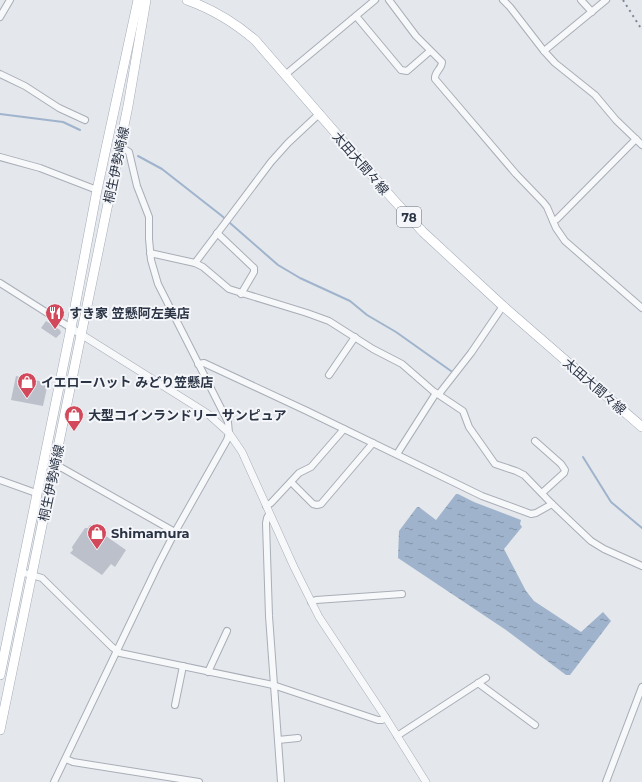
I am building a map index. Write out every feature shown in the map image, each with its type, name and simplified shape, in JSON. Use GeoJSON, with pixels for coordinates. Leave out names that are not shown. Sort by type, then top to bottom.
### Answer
{"type":"FeatureCollection","features":[{"type":"Feature","properties":{"kind":"main road","name":"桐生伊勢崎線"},"geometry":{"type":"LineString","coordinates":[[0,675],[71,328],[97,190],[138,0]]}},
{"type":"Feature","properties":{"kind":"main road","name":"桐生伊勢崎線"},"geometry":{"type":"LineString","coordinates":[[0,730],[128,106],[146,0]]}},
{"type":"Feature","properties":{"kind":"main road","name":"太田大間々線"},"geometry":{"type":"LineString","coordinates":[[187,0],[218,13],[244,30],[255,40],[423,232],[503,306],[642,427]]}},
{"type":"Feature","properties":{"kind":"street"},"geometry":{"type":"LineString","coordinates":[[0,18],[10,0]]}},
{"type":"Feature","properties":{"kind":"street"},"geometry":{"type":"LineString","coordinates":[[285,75],[375,0]]}},
{"type":"Feature","properties":{"kind":"street"},"geometry":{"type":"LineString","coordinates":[[389,0],[416,36],[442,62],[435,74],[435,79],[516,174],[543,202],[559,234],[565,241],[642,308]]}},
{"type":"Feature","properties":{"kind":"street"},"geometry":{"type":"LineString","coordinates":[[503,0],[510,6],[544,51],[562,70],[595,95],[616,120],[642,145]]}},
{"type":"Feature","properties":{"kind":"street"},"geometry":{"type":"LineString","coordinates":[[581,0],[592,12]]}},
{"type":"Feature","properties":{"kind":"street"},"geometry":{"type":"LineString","coordinates":[[544,51],[606,0]]}},
{"type":"Feature","properties":{"kind":"street"},"geometry":{"type":"LineString","coordinates":[[356,16],[401,70],[407,71],[430,51]]}},
{"type":"Feature","properties":{"kind":"street"},"geometry":{"type":"LineString","coordinates":[[0,74],[25,86],[60,108],[85,120]]}},
{"type":"Feature","properties":{"kind":"street"},"geometry":{"type":"LineString","coordinates":[[195,263],[271,162],[288,143],[319,114]]}},
{"type":"Feature","properties":{"kind":"street"},"geometry":{"type":"LineString","coordinates":[[552,221],[557,219],[636,139]]}},
{"type":"Feature","properties":{"kind":"street"},"geometry":{"type":"LineString","coordinates":[[54,782],[175,532],[227,440],[229,433],[228,422],[158,284],[152,266],[150,253],[149,217],[147,209],[137,186],[129,152],[120,146]]}},
{"type":"Feature","properties":{"kind":"street"},"geometry":{"type":"LineString","coordinates":[[0,157],[40,168],[97,190]]}},
{"type":"Feature","properties":{"kind":"street"},"geometry":{"type":"LineString","coordinates":[[217,233],[254,268],[254,272],[242,294]]}},
{"type":"Feature","properties":{"kind":"street"},"geometry":{"type":"LineString","coordinates":[[150,253],[195,263],[203,267],[225,288],[318,316],[329,321],[373,349],[402,364],[437,393],[463,411],[469,427],[495,464],[520,472],[591,541],[604,549],[642,566]]}},
{"type":"Feature","properties":{"kind":"street"},"geometry":{"type":"LineString","coordinates":[[0,283],[208,414],[229,433],[242,452],[310,602],[327,631],[386,718],[426,782]]}},
{"type":"Feature","properties":{"kind":"street"},"geometry":{"type":"LineString","coordinates":[[397,454],[437,393],[471,353],[503,306]]}},
{"type":"Feature","properties":{"kind":"street"},"geometry":{"type":"LineString","coordinates":[[329,375],[355,337]]}},
{"type":"Feature","properties":{"kind":"street"},"geometry":{"type":"LineString","coordinates":[[198,364],[204,363],[397,454],[482,496],[531,514],[536,513],[552,504]]}},
{"type":"Feature","properties":{"kind":"street"},"geometry":{"type":"LineString","coordinates":[[266,506],[271,503],[299,473],[311,467],[344,429]]}},
{"type":"Feature","properties":{"kind":"street"},"geometry":{"type":"LineString","coordinates":[[535,441],[561,464],[565,470],[564,473],[542,493]]}},
{"type":"Feature","properties":{"kind":"street"},"geometry":{"type":"LineString","coordinates":[[291,482],[313,504],[320,504],[373,443]]}},
{"type":"Feature","properties":{"kind":"street"},"geometry":{"type":"LineString","coordinates":[[54,466],[62,468],[175,532]]}},
{"type":"Feature","properties":{"kind":"street"},"geometry":{"type":"LineString","coordinates":[[0,480],[36,494]]}},
{"type":"Feature","properties":{"kind":"street"},"geometry":{"type":"LineString","coordinates":[[270,514],[266,523],[269,616],[281,782]]}},
{"type":"Feature","properties":{"kind":"street"},"geometry":{"type":"LineString","coordinates":[[21,572],[42,578],[112,647],[123,654],[273,685],[378,720],[386,718]]}},
{"type":"Feature","properties":{"kind":"street"},"geometry":{"type":"LineString","coordinates":[[310,602],[316,600],[402,594]]}},
{"type":"Feature","properties":{"kind":"street"},"geometry":{"type":"LineString","coordinates":[[208,672],[227,631]]}},
{"type":"Feature","properties":{"kind":"street"},"geometry":{"type":"LineString","coordinates":[[175,705],[183,666]]}},
{"type":"Feature","properties":{"kind":"street"},"geometry":{"type":"LineString","coordinates":[[397,736],[486,678]]}},
{"type":"Feature","properties":{"kind":"street"},"geometry":{"type":"LineString","coordinates":[[478,683],[535,725]]}},
{"type":"Feature","properties":{"kind":"street"},"geometry":{"type":"LineString","coordinates":[[606,782],[642,687]]}},
{"type":"Feature","properties":{"kind":"street"},"geometry":{"type":"LineString","coordinates":[[278,740],[298,738]]}},
{"type":"Feature","properties":{"kind":"street"},"geometry":{"type":"LineString","coordinates":[[66,759],[72,762],[199,782]]}},
{"type":"Feature","properties":{"kind":"water"},"geometry":{"type":"Polygon","coordinates":[[[456,494],[521,520],[520,524],[522,527],[504,549],[526,591],[534,601],[581,632],[603,612],[611,621],[570,675],[566,675],[506,630],[398,558],[399,531],[417,507],[436,520],[456,494]]]}},
{"type":"Feature","properties":{"kind":"building"},"geometry":{"type":"Polygon","coordinates":[[[46,321],[60,330],[61,333],[56,338],[41,328],[46,321]]]}},
{"type":"Feature","properties":{"kind":"building"},"geometry":{"type":"Polygon","coordinates":[[[16,376],[48,383],[43,406],[11,400],[16,376]]]}},
{"type":"Feature","properties":{"kind":"building"},"geometry":{"type":"Polygon","coordinates":[[[90,525],[126,550],[115,567],[111,564],[102,575],[70,553],[73,550],[72,547],[85,528],[88,528],[90,525]]]}},
{"type":"Feature","properties":{"kind":"waterway"},"geometry":{"type":"LineString","coordinates":[[0,114],[63,122],[80,130]]}},
{"type":"Feature","properties":{"kind":"waterway"},"geometry":{"type":"LineString","coordinates":[[138,156],[162,169],[222,216],[278,265],[300,278],[350,301],[367,315],[396,332],[451,371]]}},
{"type":"Feature","properties":{"kind":"waterway"},"geometry":{"type":"LineString","coordinates":[[583,457],[611,502],[642,528]]}},
{"type":"Feature","properties":{"kind":"railway"},"geometry":{"type":"LineString","coordinates":[[623,0],[642,30]]}},
{"type":"Feature","properties":{"kind":"place","name":"すき家 笠懸阿左美店"},"geometry":{"type":"Point","coordinates":[55,330]}},
{"type":"Feature","properties":{"kind":"place","name":"イエローハット みどり笠懸店"},"geometry":{"type":"Point","coordinates":[27,399]}},
{"type":"Feature","properties":{"kind":"place","name":"大型コインランドリー サンピュア"},"geometry":{"type":"Point","coordinates":[74,432]}},
{"type":"Feature","properties":{"kind":"place","name":"Shimamura"},"geometry":{"type":"Point","coordinates":[97,550]}}]}
